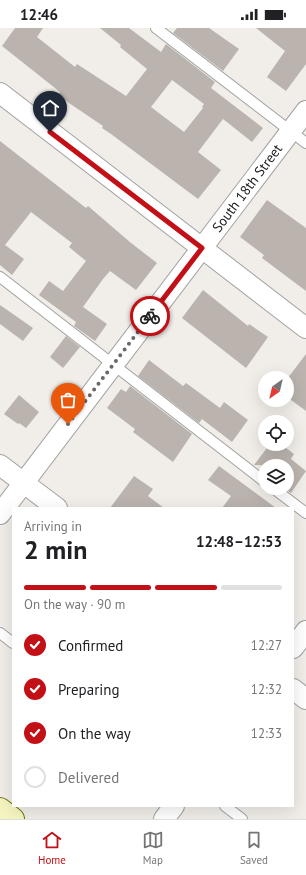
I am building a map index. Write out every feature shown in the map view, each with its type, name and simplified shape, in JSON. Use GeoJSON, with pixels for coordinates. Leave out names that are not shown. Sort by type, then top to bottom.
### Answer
{"type":"FeatureCollection","features":[{"type":"Feature","properties":{"kind":"main road"},"geometry":{"type":"LineString","coordinates":[[0,809],[13,819]]}},
{"type":"Feature","properties":{"kind":"street"},"geometry":{"type":"LineString","coordinates":[[0,93],[306,328]]}},
{"type":"Feature","properties":{"kind":"street","name":"South 18th Street"},"geometry":{"type":"LineString","coordinates":[[0,514],[202,248],[298,137],[306,111]]}},
{"type":"Feature","properties":{"kind":"street"},"geometry":{"type":"LineString","coordinates":[[0,464],[56,507]]}},
{"type":"Feature","properties":{"kind":"street"},"geometry":{"type":"LineString","coordinates":[[294,647],[306,631]]}},
{"type":"Feature","properties":{"kind":"street"},"geometry":{"type":"LineString","coordinates":[[294,690],[306,699]]}},
{"type":"Feature","properties":{"kind":"street"},"geometry":{"type":"LineString","coordinates":[[164,819],[173,807]]}},
{"type":"Feature","properties":{"kind":"lane"},"geometry":{"type":"LineString","coordinates":[[156,28],[298,137]]}},
{"type":"Feature","properties":{"kind":"lane"},"geometry":{"type":"LineString","coordinates":[[0,277],[258,477]]}},
{"type":"Feature","properties":{"kind":"lane"},"geometry":{"type":"LineString","coordinates":[[282,495],[306,514]]}},
{"type":"Feature","properties":{"kind":"lane"},"geometry":{"type":"LineString","coordinates":[[0,633],[12,642]]}},
{"type":"Feature","properties":{"kind":"lane"},"geometry":{"type":"LineString","coordinates":[[226,807],[242,819]]}},
{"type":"Feature","properties":{"kind":"building"},"geometry":{"type":"Polygon","coordinates":[[[15,28],[43,28],[37,37],[75,67],[77,64],[126,96],[147,69],[100,28],[129,28],[161,52],[166,44],[215,82],[211,88],[263,128],[252,142],[223,119],[198,152],[221,170],[198,199],[102,128],[103,126],[69,103],[59,95],[60,92],[2,46],[15,28]],[[172,80],[151,107],[184,132],[203,108],[202,107],[204,104],[172,80]]]}},
{"type":"Feature","properties":{"kind":"building"},"geometry":{"type":"Polygon","coordinates":[[[177,28],[209,28],[239,49],[223,71],[173,33],[177,28]]]}},
{"type":"Feature","properties":{"kind":"building"},"geometry":{"type":"Polygon","coordinates":[[[256,28],[306,28],[306,64],[286,91],[267,77],[285,51],[256,28]]]}},
{"type":"Feature","properties":{"kind":"building"},"geometry":{"type":"Polygon","coordinates":[[[0,141],[86,208],[88,206],[157,263],[136,290],[110,271],[103,279],[83,307],[107,324],[95,341],[74,326],[76,322],[39,295],[49,281],[63,291],[86,261],[69,247],[72,243],[31,212],[5,245],[24,259],[12,275],[0,265],[0,141]]]}},
{"type":"Feature","properties":{"kind":"building"},"geometry":{"type":"Polygon","coordinates":[[[267,200],[306,228],[306,291],[262,258],[264,255],[240,237],[267,200]]]}},
{"type":"Feature","properties":{"kind":"building"},"geometry":{"type":"Polygon","coordinates":[[[203,290],[248,326],[249,324],[268,337],[246,368],[182,318],[203,290]]]}},
{"type":"Feature","properties":{"kind":"building"},"geometry":{"type":"Polygon","coordinates":[[[0,305],[33,328],[23,341],[0,324],[0,305]]]}},
{"type":"Feature","properties":{"kind":"building"},"geometry":{"type":"Polygon","coordinates":[[[66,336],[80,347],[63,368],[50,357],[66,336]]]}},
{"type":"Feature","properties":{"kind":"building"},"geometry":{"type":"Polygon","coordinates":[[[306,354],[306,411],[294,402],[293,371],[306,354]]]}},
{"type":"Feature","properties":{"kind":"building"},"geometry":{"type":"Polygon","coordinates":[[[149,360],[183,386],[186,383],[220,408],[224,402],[248,420],[232,442],[202,419],[199,423],[138,376],[149,360]]]}},
{"type":"Feature","properties":{"kind":"building"},"geometry":{"type":"Polygon","coordinates":[[[130,386],[192,434],[173,462],[133,432],[135,429],[107,408],[121,389],[126,392],[130,386]]]}},
{"type":"Feature","properties":{"kind":"building"},"geometry":{"type":"Polygon","coordinates":[[[19,395],[39,412],[26,428],[4,414],[19,395]]]}},
{"type":"Feature","properties":{"kind":"building"},"geometry":{"type":"Polygon","coordinates":[[[265,451],[290,451],[294,454],[291,459],[259,459],[265,451]]]}},
{"type":"Feature","properties":{"kind":"building"},"geometry":{"type":"Polygon","coordinates":[[[258,460],[258,465],[254,465],[258,460]]]}},
{"type":"Feature","properties":{"kind":"building"},"geometry":{"type":"Polygon","coordinates":[[[294,461],[306,471],[294,489],[294,461]]]}},
{"type":"Feature","properties":{"kind":"building"},"geometry":{"type":"Polygon","coordinates":[[[219,466],[275,507],[223,507],[231,496],[208,480],[219,466]]]}},
{"type":"Feature","properties":{"kind":"building"},"geometry":{"type":"Polygon","coordinates":[[[134,476],[153,489],[148,496],[163,507],[111,507],[134,476]]]}},
{"type":"Feature","properties":{"kind":"way so far"},"geometry":{"type":"LineString","coordinates":[[68,424],[150,316]]}},
{"type":"Feature","properties":{"kind":"route"},"geometry":{"type":"LineString","coordinates":[[50,132],[202,248],[150,316]]}}]}
